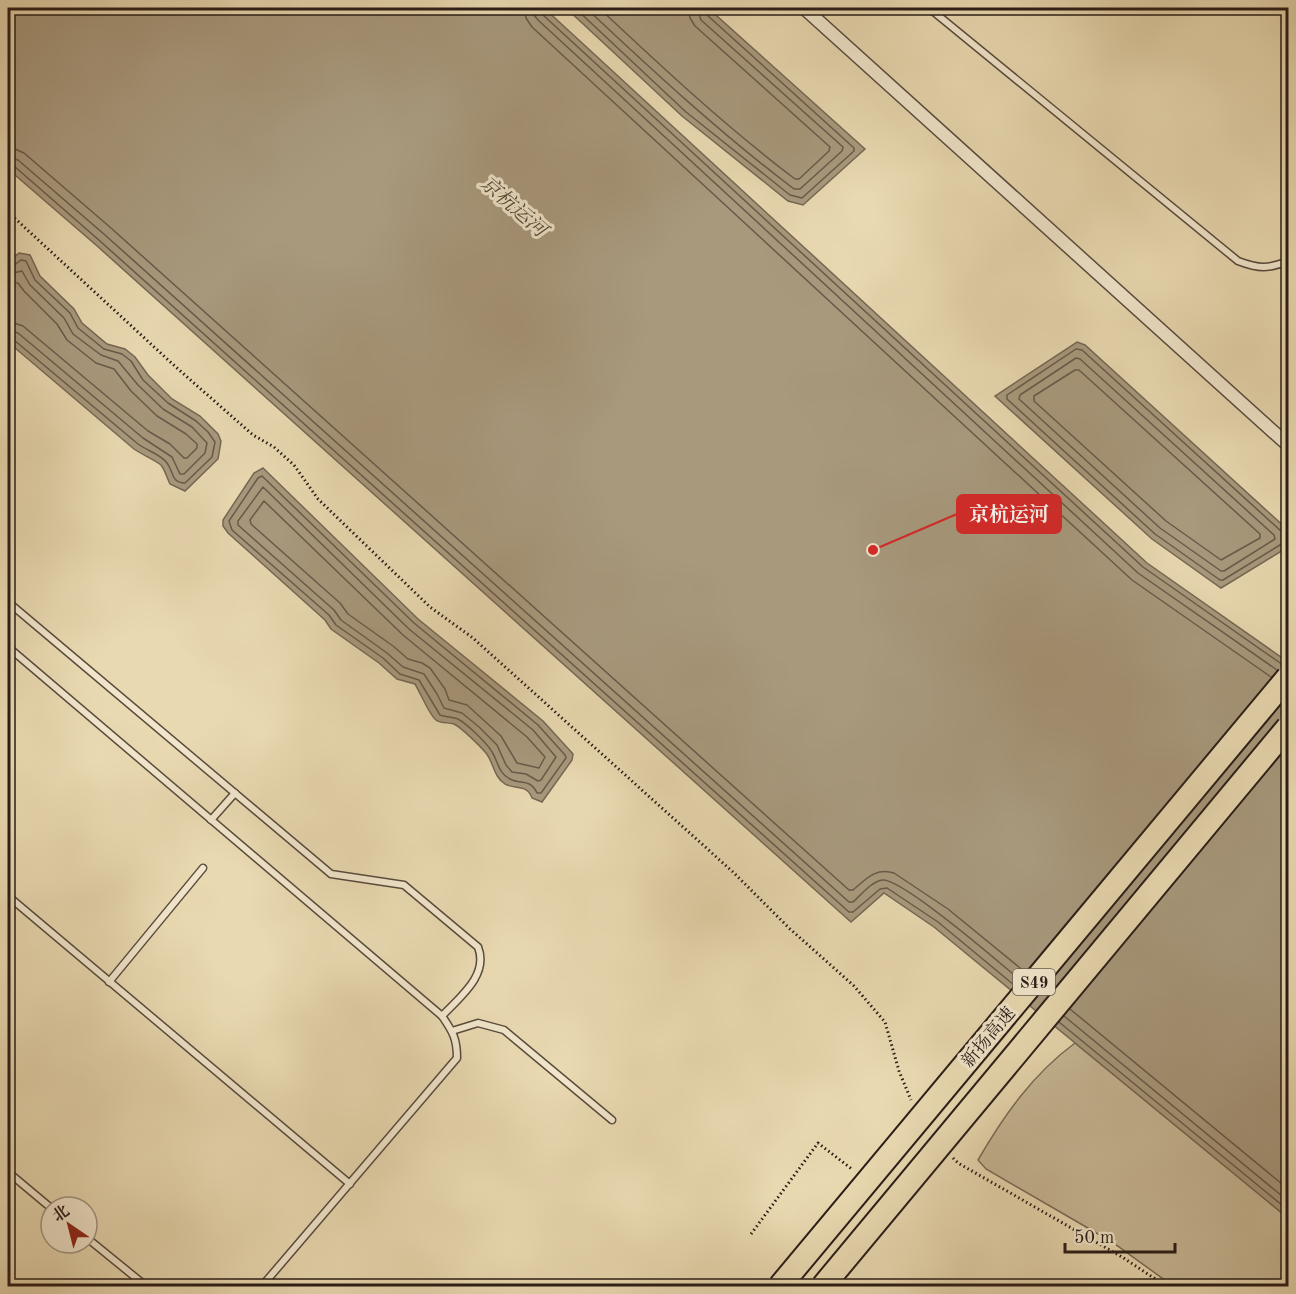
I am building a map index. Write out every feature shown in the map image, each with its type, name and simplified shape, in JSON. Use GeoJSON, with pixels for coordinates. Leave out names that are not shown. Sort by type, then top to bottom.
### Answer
{"type":"FeatureCollection","features":[{"type":"Feature","properties":{"kind":"highway","name":"新扬高速"},"geometry":{"type":"LineString","coordinates":[[780,1287],[1288,677]]}},
{"type":"Feature","properties":{"kind":"highway","name":"新扬高速"},"geometry":{"type":"LineString","coordinates":[[823,1287],[1288,727]]}},
{"type":"Feature","properties":{"kind":"street"},"geometry":{"type":"LineString","coordinates":[[804,8],[1288,445]]}},
{"type":"Feature","properties":{"kind":"lane"},"geometry":{"type":"LineString","coordinates":[[929,8],[1238,261],[1252,267],[1270,268],[1288,261]]}},
{"type":"Feature","properties":{"kind":"lane"},"geometry":{"type":"LineString","coordinates":[[8,602],[331,874],[404,885],[478,947],[482,957],[481,968],[474,981],[442,1017]]}},
{"type":"Feature","properties":{"kind":"lane"},"geometry":{"type":"LineString","coordinates":[[8,647],[442,1017],[457,1042],[457,1058],[262,1287]]}},
{"type":"Feature","properties":{"kind":"lane"},"geometry":{"type":"LineString","coordinates":[[211,820],[235,793]]}},
{"type":"Feature","properties":{"kind":"lane"},"geometry":{"type":"LineString","coordinates":[[110,982],[203,868]]}},
{"type":"Feature","properties":{"kind":"lane"},"geometry":{"type":"LineString","coordinates":[[8,896],[350,1184]]}},
{"type":"Feature","properties":{"kind":"lane"},"geometry":{"type":"LineString","coordinates":[[452,1031],[478,1023],[504,1030],[612,1120]]}},
{"type":"Feature","properties":{"kind":"lane"},"geometry":{"type":"LineString","coordinates":[[8,1172],[39,1198]]}},
{"type":"Feature","properties":{"kind":"lane"},"geometry":{"type":"LineString","coordinates":[[99,1248],[146,1287]]}},
{"type":"Feature","properties":{"kind":"path"},"geometry":{"type":"LineString","coordinates":[[8,212],[178,369],[253,435],[274,447],[294,465],[318,499],[430,607],[473,638],[733,872],[789,928],[854,986],[885,1022],[899,1071],[914,1108]]}},
{"type":"Feature","properties":{"kind":"path"},"geometry":{"type":"LineString","coordinates":[[751,1234],[818,1143],[856,1172]]}},
{"type":"Feature","properties":{"kind":"path"},"geometry":{"type":"LineString","coordinates":[[947,1153],[958,1163],[1122,1257],[1166,1287]]}},
{"type":"Feature","properties":{"kind":"shaded area"},"geometry":{"type":"Polygon","coordinates":[[[1075,1043],[1288,1218],[1288,1286],[1173,1286],[1112,1242],[986,1169],[978,1160],[1020,1096],[1046,1068],[1075,1043]]]}},
{"type":"Feature","properties":{"kind":"water"},"geometry":{"type":"Polygon","coordinates":[[[8,8],[544,8],[1147,563],[1288,662],[1288,1218],[934,927],[884,893],[851,922],[96,245],[8,169],[8,8]]]}},
{"type":"Feature","properties":{"kind":"water"},"geometry":{"type":"Polygon","coordinates":[[[566,8],[708,8],[865,149],[803,205],[788,201],[682,116],[566,8]]]}},
{"type":"Feature","properties":{"kind":"water"},"geometry":{"type":"Polygon","coordinates":[[[19,253],[30,255],[40,276],[74,309],[82,323],[107,344],[125,349],[135,357],[148,375],[172,399],[200,416],[218,434],[221,441],[218,459],[185,491],[170,484],[161,465],[134,449],[8,342],[8,262],[19,253]]]}},
{"type":"Feature","properties":{"kind":"water"},"geometry":{"type":"Polygon","coordinates":[[[1077,342],[1085,345],[1288,530],[1288,547],[1221,588],[1152,539],[995,396],[1077,342]]]}},
{"type":"Feature","properties":{"kind":"water"},"geometry":{"type":"Polygon","coordinates":[[[263,468],[418,619],[543,721],[573,754],[572,760],[542,802],[532,798],[524,789],[509,786],[501,781],[486,753],[471,737],[454,724],[440,722],[434,718],[415,684],[397,679],[379,663],[331,629],[325,620],[228,533],[223,526],[223,520],[254,473],[263,468]]]}},
{"type":"Feature","properties":{"kind":"place","name":"京杭运河"},"geometry":{"type":"Point","coordinates":[873,550]}}]}
